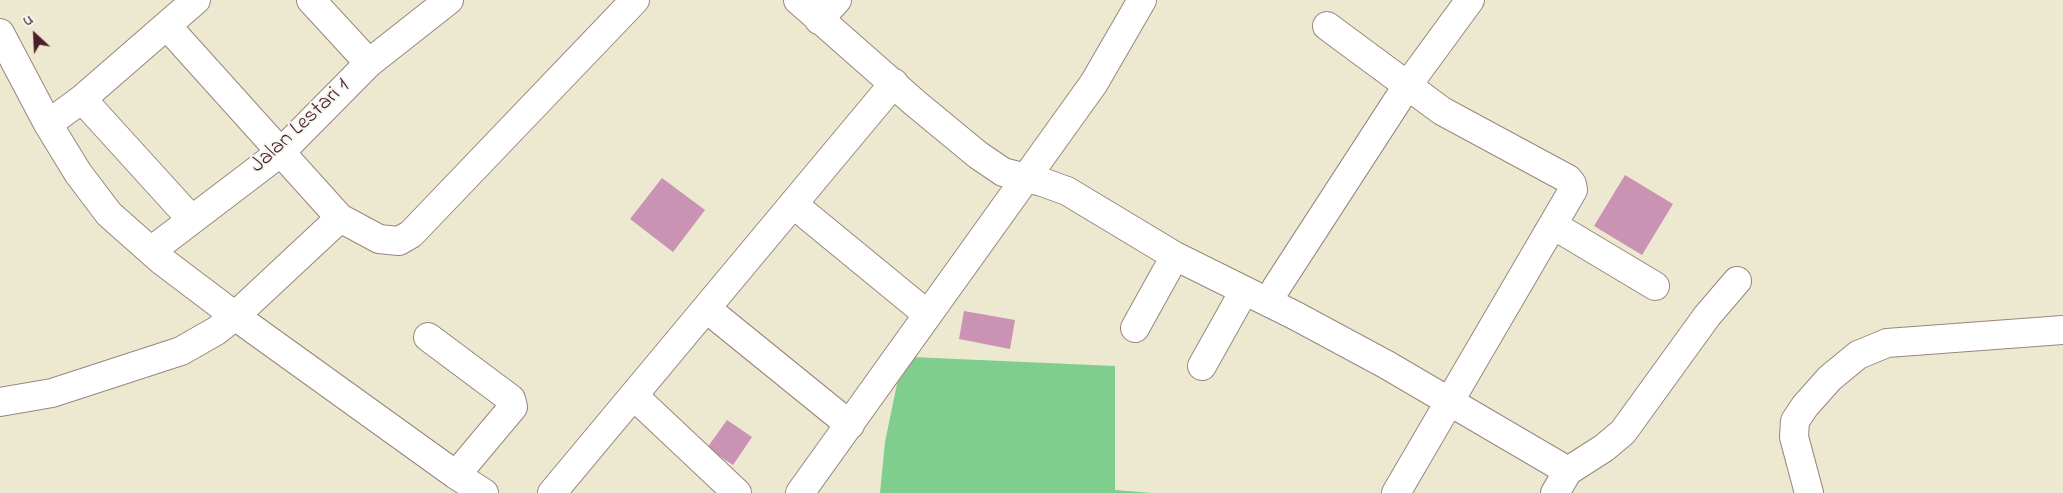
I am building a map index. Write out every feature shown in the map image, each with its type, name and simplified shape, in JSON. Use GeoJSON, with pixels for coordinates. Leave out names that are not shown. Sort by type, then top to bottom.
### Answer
{"type":"FeatureCollection","features":[{"type":"Feature","properties":{"kind":"street"},"geometry":{"type":"LineString","coordinates":[[50,123],[82,99],[196,0]]}},
{"type":"Feature","properties":{"kind":"street"},"geometry":{"type":"LineString","coordinates":[[311,0],[369,63]]}},
{"type":"Feature","properties":{"kind":"street","name":"Jalan Lestari 1"},"geometry":{"type":"LineString","coordinates":[[151,252],[281,152],[369,63],[449,0]]}},
{"type":"Feature","properties":{"kind":"street"},"geometry":{"type":"LineString","coordinates":[[167,26],[340,218],[379,239],[399,241],[411,234],[635,0]]}},
{"type":"Feature","properties":{"kind":"street"},"geometry":{"type":"LineString","coordinates":[[798,0],[828,10],[894,84],[978,155],[1003,172],[1067,192],[1175,256],[1296,316],[1387,365],[1449,402],[1562,482],[1623,432],[1707,316],[1737,281]]}},
{"type":"Feature","properties":{"kind":"street"},"geometry":{"type":"LineString","coordinates":[[800,493],[1094,83],[1142,0]]}},
{"type":"Feature","properties":{"kind":"street"},"geometry":{"type":"LineString","coordinates":[[1276,288],[1407,86],[1470,0]]}},
{"type":"Feature","properties":{"kind":"street"},"geometry":{"type":"LineString","coordinates":[[1328,26],[1442,111],[1568,179],[1572,184],[1573,190],[1396,493]]}},
{"type":"Feature","properties":{"kind":"street"},"geometry":{"type":"LineString","coordinates":[[0,33],[78,173],[109,214],[151,252],[235,316],[456,475],[484,493]]}},
{"type":"Feature","properties":{"kind":"street"},"geometry":{"type":"LineString","coordinates":[[552,493],[894,84]]}},
{"type":"Feature","properties":{"kind":"street"},"geometry":{"type":"LineString","coordinates":[[82,99],[192,220]]}},
{"type":"Feature","properties":{"kind":"street"},"geometry":{"type":"LineString","coordinates":[[793,204],[927,314]]}},
{"type":"Feature","properties":{"kind":"street"},"geometry":{"type":"LineString","coordinates":[[0,402],[52,393],[181,351],[235,316],[340,218]]}},
{"type":"Feature","properties":{"kind":"street"},"geometry":{"type":"LineString","coordinates":[[1553,225],[1655,286]]}},
{"type":"Feature","properties":{"kind":"street"},"geometry":{"type":"LineString","coordinates":[[1135,328],[1175,256]]}},
{"type":"Feature","properties":{"kind":"street"},"geometry":{"type":"LineString","coordinates":[[1202,366],[1244,291]]}},
{"type":"Feature","properties":{"kind":"street"},"geometry":{"type":"LineString","coordinates":[[707,308],[850,425]]}},
{"type":"Feature","properties":{"kind":"street"},"geometry":{"type":"LineString","coordinates":[[1809,493],[1794,437],[1795,421],[1830,378],[1858,355],[1887,343],[2063,330]]}},
{"type":"Feature","properties":{"kind":"street"},"geometry":{"type":"LineString","coordinates":[[428,337],[513,403],[512,407],[456,475]]}},
{"type":"Feature","properties":{"kind":"street"},"geometry":{"type":"LineString","coordinates":[[634,396],[737,493]]}},
{"type":"Feature","properties":{"kind":"green space"},"geometry":{"type":"Polygon","coordinates":[[[912,357],[1115,366],[1115,490],[1152,493],[880,493],[885,442],[898,371],[912,357]]]}},
{"type":"Feature","properties":{"kind":"building"},"geometry":{"type":"Polygon","coordinates":[[[1625,175],[1673,204],[1642,255],[1594,226],[1625,175]]]}},
{"type":"Feature","properties":{"kind":"building"},"geometry":{"type":"Polygon","coordinates":[[[662,178],[705,210],[673,252],[630,219],[662,178]]]}},
{"type":"Feature","properties":{"kind":"building"},"geometry":{"type":"Polygon","coordinates":[[[964,311],[1015,320],[1010,349],[959,339],[964,311]]]}},
{"type":"Feature","properties":{"kind":"building"},"geometry":{"type":"Polygon","coordinates":[[[727,420],[752,437],[733,465],[707,448],[727,420]]]}}]}
